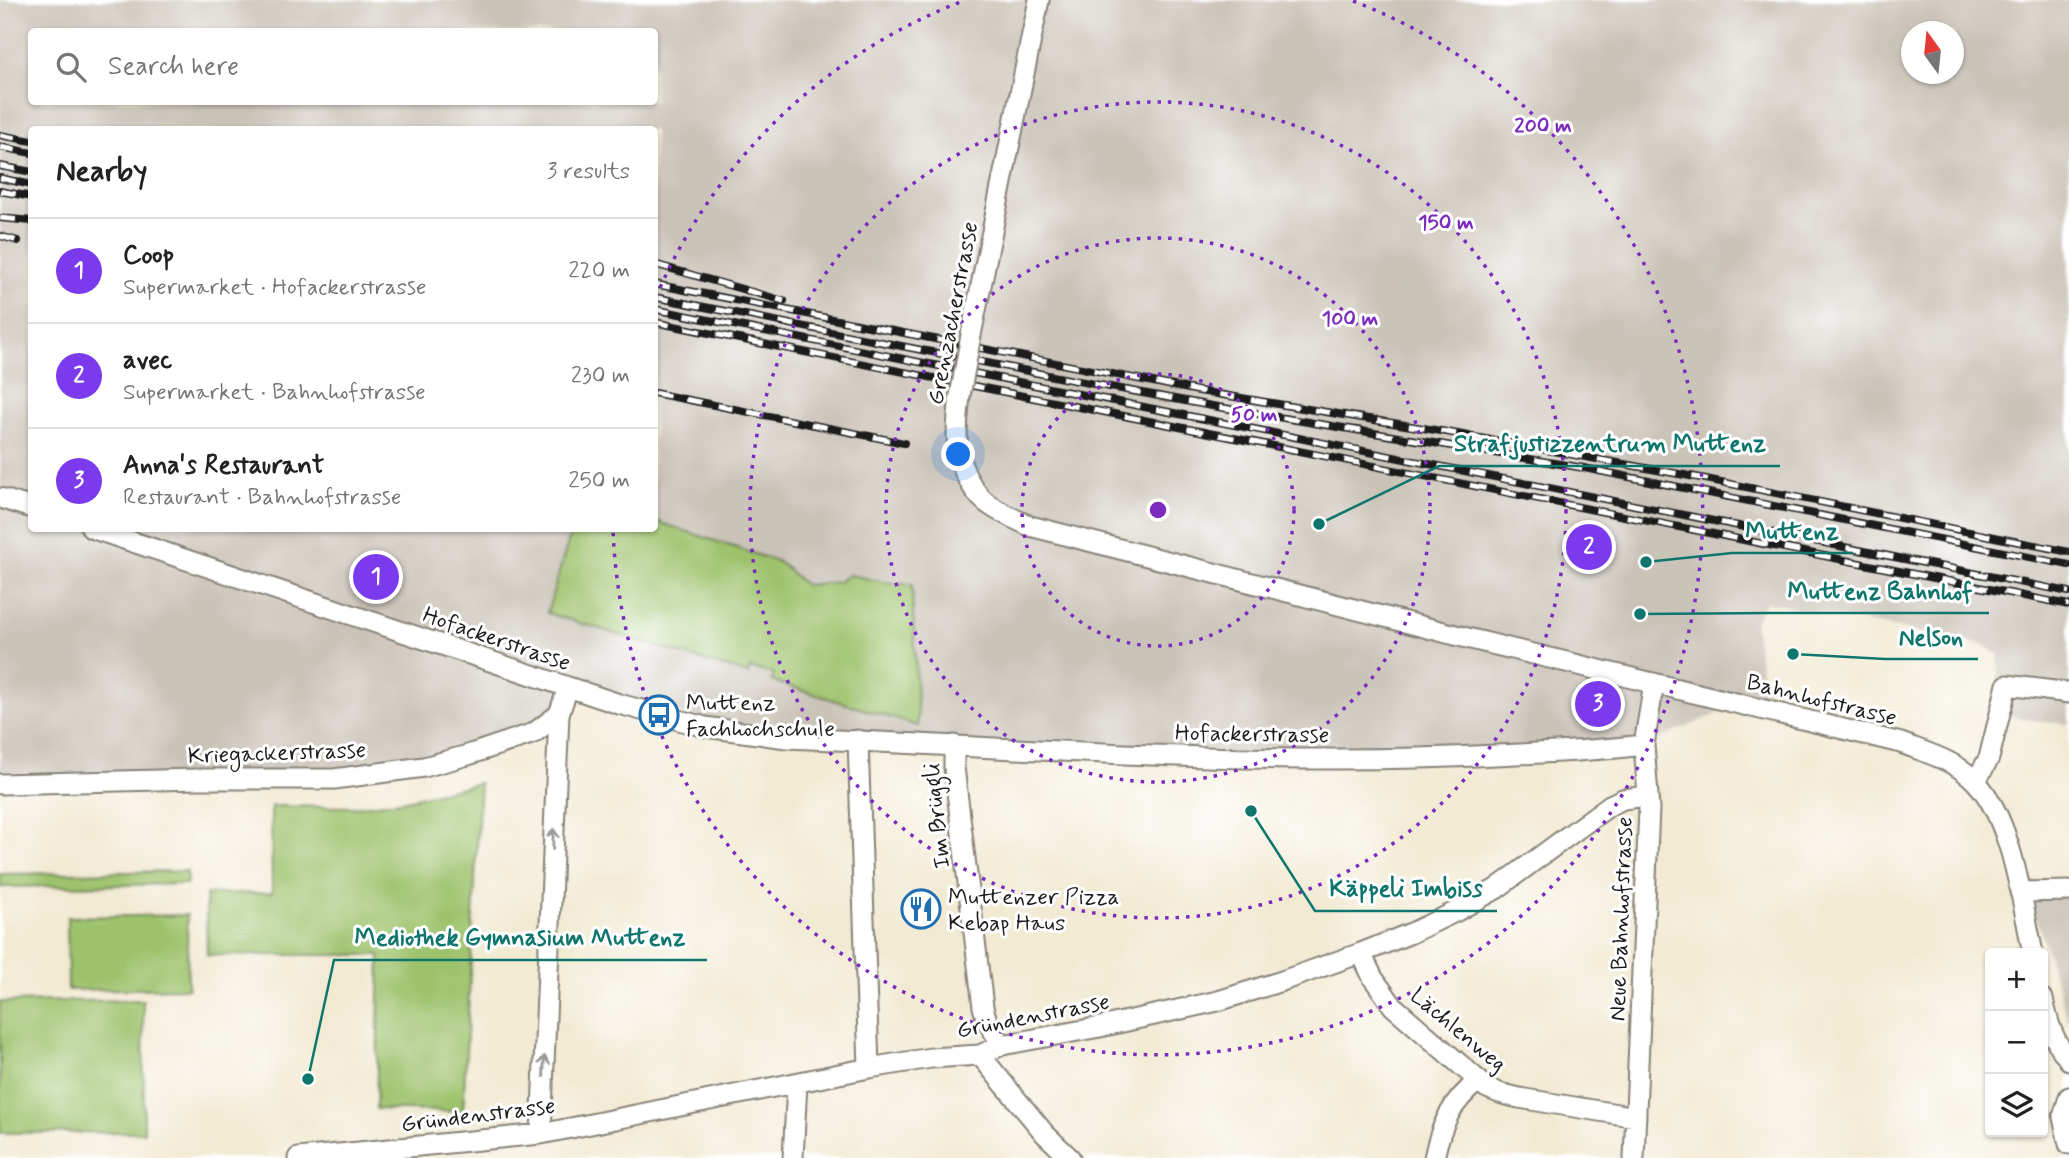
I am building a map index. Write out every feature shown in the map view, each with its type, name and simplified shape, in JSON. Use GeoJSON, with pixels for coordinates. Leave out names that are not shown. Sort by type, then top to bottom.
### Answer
{"type":"FeatureCollection","features":[{"type":"Feature","properties":{"kind":"street","name":"Grenzacherstrasse"},"geometry":{"type":"LineString","coordinates":[[1038,0],[960,396],[956,427],[963,473],[978,495],[989,505],[1030,526],[1471,639]]}},
{"type":"Feature","properties":{"kind":"street"},"geometry":{"type":"LineString","coordinates":[[0,498],[28,507]]}},
{"type":"Feature","properties":{"kind":"street","name":"Hofackerstrasse"},"geometry":{"type":"LineString","coordinates":[[103,532],[568,688],[705,727],[787,738],[1210,758],[1437,758],[1644,745]]}},
{"type":"Feature","properties":{"kind":"street","name":"Bahnhofstrasse"},"geometry":{"type":"LineString","coordinates":[[1471,639],[1901,743],[1952,763],[1976,781],[1998,817],[2009,845],[2032,948]]}},
{"type":"Feature","properties":{"kind":"street","name":"Neue Bahnhofstrasse"},"geometry":{"type":"LineString","coordinates":[[1634,1158],[1649,808],[1644,745],[1654,683]]}},
{"type":"Feature","properties":{"kind":"street"},"geometry":{"type":"LineString","coordinates":[[1976,781],[1989,758],[2007,685],[2069,693]]}},
{"type":"Feature","properties":{"kind":"street"},"geometry":{"type":"LineString","coordinates":[[541,1134],[559,714],[568,688]]}},
{"type":"Feature","properties":{"kind":"street","name":"Kriegackerstrasse"},"geometry":{"type":"LineString","coordinates":[[0,784],[347,777],[424,768],[534,733],[559,714]]}},
{"type":"Feature","properties":{"kind":"street"},"geometry":{"type":"LineString","coordinates":[[858,740],[869,1068]]}},
{"type":"Feature","properties":{"kind":"street","name":"Im Brüggli"},"geometry":{"type":"LineString","coordinates":[[954,745],[954,768],[983,1007],[987,1021],[1002,1045]]}},
{"type":"Feature","properties":{"kind":"street","name":"Gründenstrasse"},"geometry":{"type":"LineString","coordinates":[[298,1158],[541,1134],[869,1068],[931,1058],[980,1055],[1002,1045],[1218,1001],[1361,953],[1423,928],[1496,889],[1610,805],[1623,799],[1648,796]]}},
{"type":"Feature","properties":{"kind":"street"},"geometry":{"type":"LineString","coordinates":[[2020,892],[2069,891]]}},
{"type":"Feature","properties":{"kind":"street","name":"Lächlenweg"},"geometry":{"type":"LineString","coordinates":[[1361,953],[1373,978],[1393,1006],[1487,1088],[1499,1093],[1636,1117]]}},
{"type":"Feature","properties":{"kind":"street"},"geometry":{"type":"LineString","coordinates":[[2046,1011],[2057,1046],[2069,1060]]}},
{"type":"Feature","properties":{"kind":"street"},"geometry":{"type":"LineString","coordinates":[[980,1055],[1045,1134],[1070,1158]]}},
{"type":"Feature","properties":{"kind":"street"},"geometry":{"type":"LineString","coordinates":[[1434,1158],[1443,1125],[1451,1108],[1463,1093],[1478,1081]]}},
{"type":"Feature","properties":{"kind":"street"},"geometry":{"type":"LineString","coordinates":[[793,1158],[797,1084]]}},
{"type":"Feature","properties":{"kind":"street"},"geometry":{"type":"LineString","coordinates":[[2069,1097],[2063,1117],[2069,1144]]}},
{"type":"Feature","properties":{"kind":"shaded area"},"geometry":{"type":"Polygon","coordinates":[[[0,0],[2069,0],[2069,724],[2022,719],[1989,710],[1999,671],[1998,654],[1983,645],[1766,602],[1754,623],[1762,676],[1768,692],[1644,745],[1437,759],[787,738],[569,688],[559,714],[424,767],[0,784],[0,0]]]}},
{"type":"Feature","properties":{"kind":"shaded area"},"geometry":{"type":"Polygon","coordinates":[[[2069,880],[2069,1024],[2048,948],[2026,882],[2069,880]]]}},
{"type":"Feature","properties":{"kind":"green space"},"geometry":{"type":"Polygon","coordinates":[[[658,522],[779,562],[805,585],[838,582],[849,575],[896,584],[912,584],[918,726],[772,681],[774,674],[750,668],[748,674],[547,613],[571,532],[658,532],[658,522]]]}},
{"type":"Feature","properties":{"kind":"green space"},"geometry":{"type":"Polygon","coordinates":[[[480,783],[463,1112],[376,1109],[380,955],[207,955],[206,894],[272,893],[271,806],[353,807],[401,801],[480,783]]]}},
{"type":"Feature","properties":{"kind":"green space"},"geometry":{"type":"Polygon","coordinates":[[[187,871],[187,884],[0,887],[0,874],[187,871]]]}},
{"type":"Feature","properties":{"kind":"green space"},"geometry":{"type":"Polygon","coordinates":[[[187,915],[188,988],[68,990],[67,917],[187,915]]]}},
{"type":"Feature","properties":{"kind":"green space"},"geometry":{"type":"Polygon","coordinates":[[[143,1000],[144,1132],[0,1133],[0,1002],[143,1000]]]}},
{"type":"Feature","properties":{"kind":"railway"},"geometry":{"type":"LineString","coordinates":[[0,135],[28,140]]}},
{"type":"Feature","properties":{"kind":"railway"},"geometry":{"type":"LineString","coordinates":[[0,147],[28,152]]}},
{"type":"Feature","properties":{"kind":"railway"},"geometry":{"type":"LineString","coordinates":[[0,166],[28,171]]}},
{"type":"Feature","properties":{"kind":"railway"},"geometry":{"type":"LineString","coordinates":[[0,178],[28,184]]}},
{"type":"Feature","properties":{"kind":"railway"},"geometry":{"type":"LineString","coordinates":[[0,191],[28,196]]}},
{"type":"Feature","properties":{"kind":"railway"},"geometry":{"type":"LineString","coordinates":[[0,218],[28,221]]}},
{"type":"Feature","properties":{"kind":"railway"},"geometry":{"type":"LineString","coordinates":[[0,236],[18,241]]}},
{"type":"Feature","properties":{"kind":"railway"},"geometry":{"type":"LineString","coordinates":[[658,265],[784,301]]}},
{"type":"Feature","properties":{"kind":"railway"},"geometry":{"type":"LineString","coordinates":[[658,285],[1199,391],[1701,478],[2069,552]]}},
{"type":"Feature","properties":{"kind":"railway"},"geometry":{"type":"LineString","coordinates":[[658,298],[1212,406],[1584,468],[2069,565]]}},
{"type":"Feature","properties":{"kind":"railway"},"geometry":{"type":"LineString","coordinates":[[658,310],[2069,592]]}},
{"type":"Feature","properties":{"kind":"railway"},"geometry":{"type":"LineString","coordinates":[[658,323],[2069,605]]}},
{"type":"Feature","properties":{"kind":"railway"},"geometry":{"type":"LineString","coordinates":[[658,394],[904,443]]}},
{"type":"Feature","properties":{"kind":"place","name":"Strafjustizzentrum Muttenz"},"geometry":{"type":"Point","coordinates":[1319,524]}},
{"type":"Feature","properties":{"kind":"place","name":"avec"},"geometry":{"type":"Point","coordinates":[1589,547]}},
{"type":"Feature","properties":{"kind":"place","name":"Muttenz"},"geometry":{"type":"Point","coordinates":[1646,562]}},
{"type":"Feature","properties":{"kind":"place","name":"Coop"},"geometry":{"type":"Point","coordinates":[376,577]}},
{"type":"Feature","properties":{"kind":"place","name":"Muttenz Bahnhof"},"geometry":{"type":"Point","coordinates":[1640,614]}},
{"type":"Feature","properties":{"kind":"place","name":"Nelson"},"geometry":{"type":"Point","coordinates":[1793,654]}},
{"type":"Feature","properties":{"kind":"place","name":"Anna's Restaurant"},"geometry":{"type":"Point","coordinates":[1598,704]}},
{"type":"Feature","properties":{"kind":"place","name":"Muttenz Fachhochschule"},"geometry":{"type":"Point","coordinates":[659,715]}},
{"type":"Feature","properties":{"kind":"place","name":"Käppeli Imbiss"},"geometry":{"type":"Point","coordinates":[1251,811]}},
{"type":"Feature","properties":{"kind":"place","name":"Muttenzer Pizza Kebap Haus"},"geometry":{"type":"Point","coordinates":[921,909]}},
{"type":"Feature","properties":{"kind":"place","name":"Mediothek Gymnasium Muttenz"},"geometry":{"type":"Point","coordinates":[308,1079]}}]}
